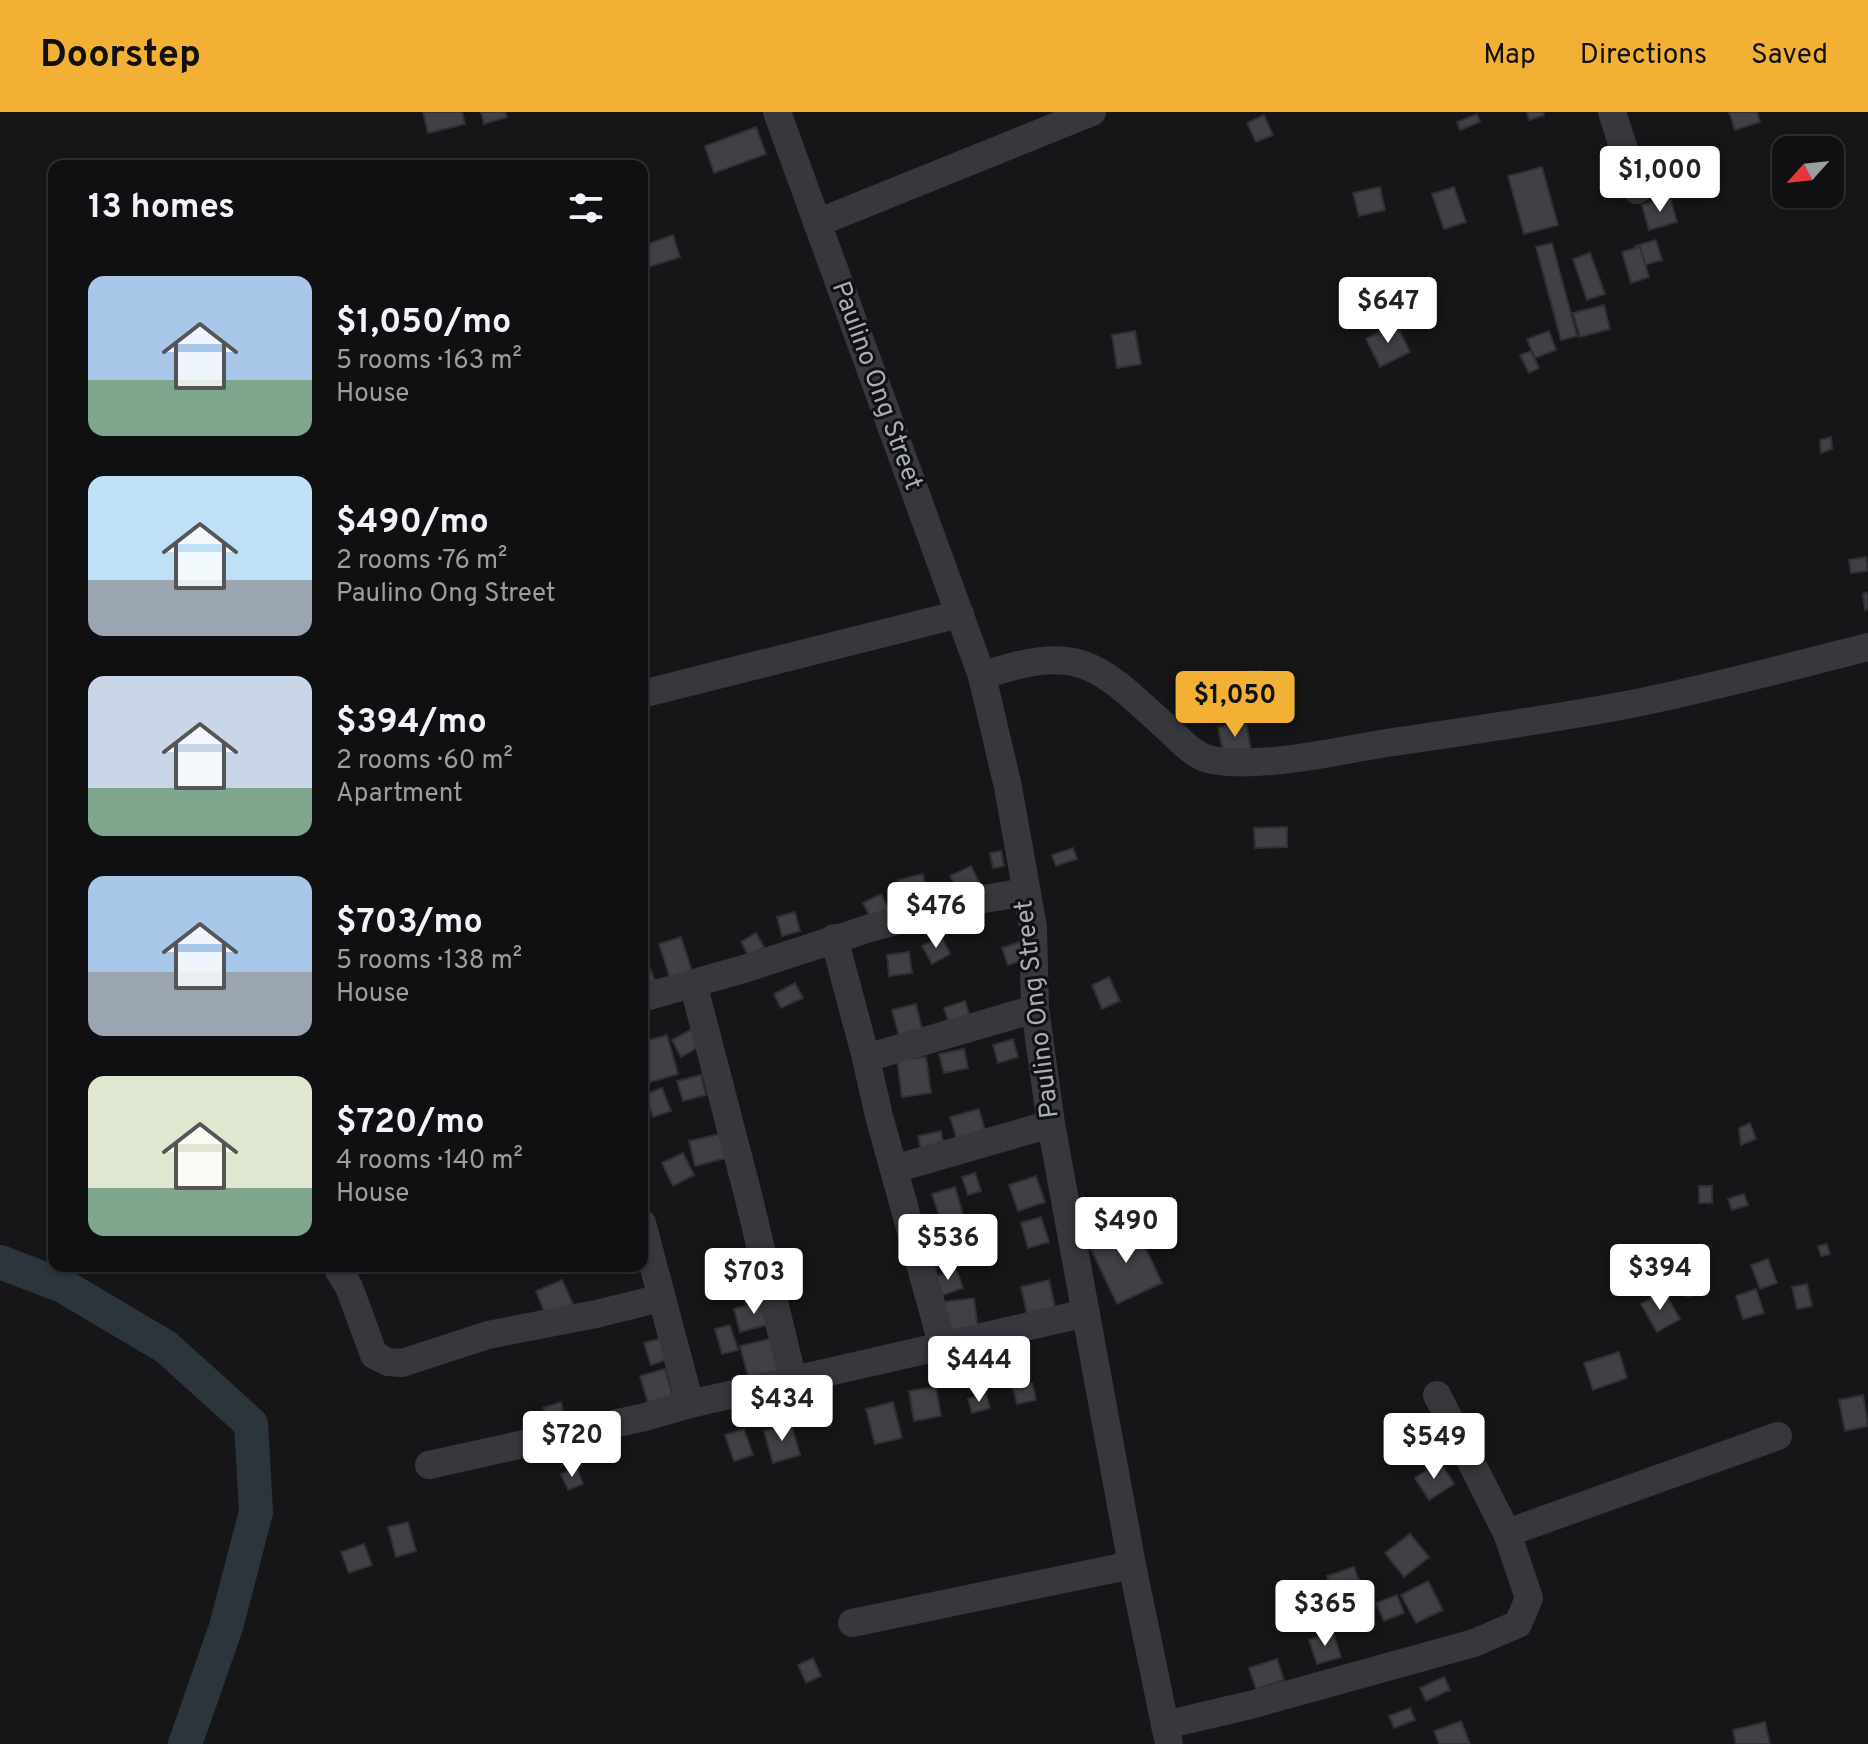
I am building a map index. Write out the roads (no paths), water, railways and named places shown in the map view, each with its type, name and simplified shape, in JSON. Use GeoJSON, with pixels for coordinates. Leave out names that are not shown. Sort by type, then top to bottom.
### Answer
{"type":"FeatureCollection","features":[{"type":"Feature","properties":{"kind":"street","name":"Paulino Ong Street"},"geometry":{"type":"LineString","coordinates":[[777,112],[982,676],[1008,787],[1033,927],[1035,1009],[1051,1124],[1132,1565],[1167,1734]]}},
{"type":"Feature","properties":{"kind":"street"},"geometry":{"type":"LineString","coordinates":[[817,223],[1046,121],[1092,112]]}},
{"type":"Feature","properties":{"kind":"street"},"geometry":{"type":"LineString","coordinates":[[1612,112],[1637,190]]}},
{"type":"Feature","properties":{"kind":"street"},"geometry":{"type":"LineString","coordinates":[[648,692],[960,614]]}},
{"type":"Feature","properties":{"kind":"street"},"geometry":{"type":"LineString","coordinates":[[982,676],[1018,663],[1049,659],[1077,661],[1105,673],[1188,747],[1208,759],[1235,763],[1453,735],[1626,705],[1713,687],[1868,647]]}},
{"type":"Feature","properties":{"kind":"street"},"geometry":{"type":"LineString","coordinates":[[648,996],[747,968],[834,938],[967,902],[1025,892]]}},
{"type":"Feature","properties":{"kind":"street"},"geometry":{"type":"LineString","coordinates":[[834,938],[943,1347]]}},
{"type":"Feature","properties":{"kind":"street"},"geometry":{"type":"LineString","coordinates":[[693,983],[793,1380]]}},
{"type":"Feature","properties":{"kind":"street"},"geometry":{"type":"LineString","coordinates":[[866,1058],[1035,1009]]}},
{"type":"Feature","properties":{"kind":"street"},"geometry":{"type":"LineString","coordinates":[[894,1169],[1051,1124]]}},
{"type":"Feature","properties":{"kind":"street"},"geometry":{"type":"LineString","coordinates":[[648,1247],[690,1404]]}},
{"type":"Feature","properties":{"kind":"street"},"geometry":{"type":"LineString","coordinates":[[339,1272],[353,1297],[374,1355],[388,1362],[402,1363],[488,1335],[661,1298]]}},
{"type":"Feature","properties":{"kind":"street"},"geometry":{"type":"LineString","coordinates":[[429,1465],[1086,1313]]}},
{"type":"Feature","properties":{"kind":"street"},"geometry":{"type":"LineString","coordinates":[[1167,1734],[1250,1705],[1474,1643],[1518,1624],[1529,1598],[1507,1533],[1437,1395]]}},
{"type":"Feature","properties":{"kind":"street"},"geometry":{"type":"LineString","coordinates":[[1507,1533],[1778,1436]]}},
{"type":"Feature","properties":{"kind":"street"},"geometry":{"type":"LineString","coordinates":[[852,1623],[1132,1565]]}},
{"type":"Feature","properties":{"kind":"waterway"},"geometry":{"type":"LineString","coordinates":[[0,1262],[63,1286],[166,1347],[251,1424],[256,1512],[226,1627],[185,1744]]}}]}
